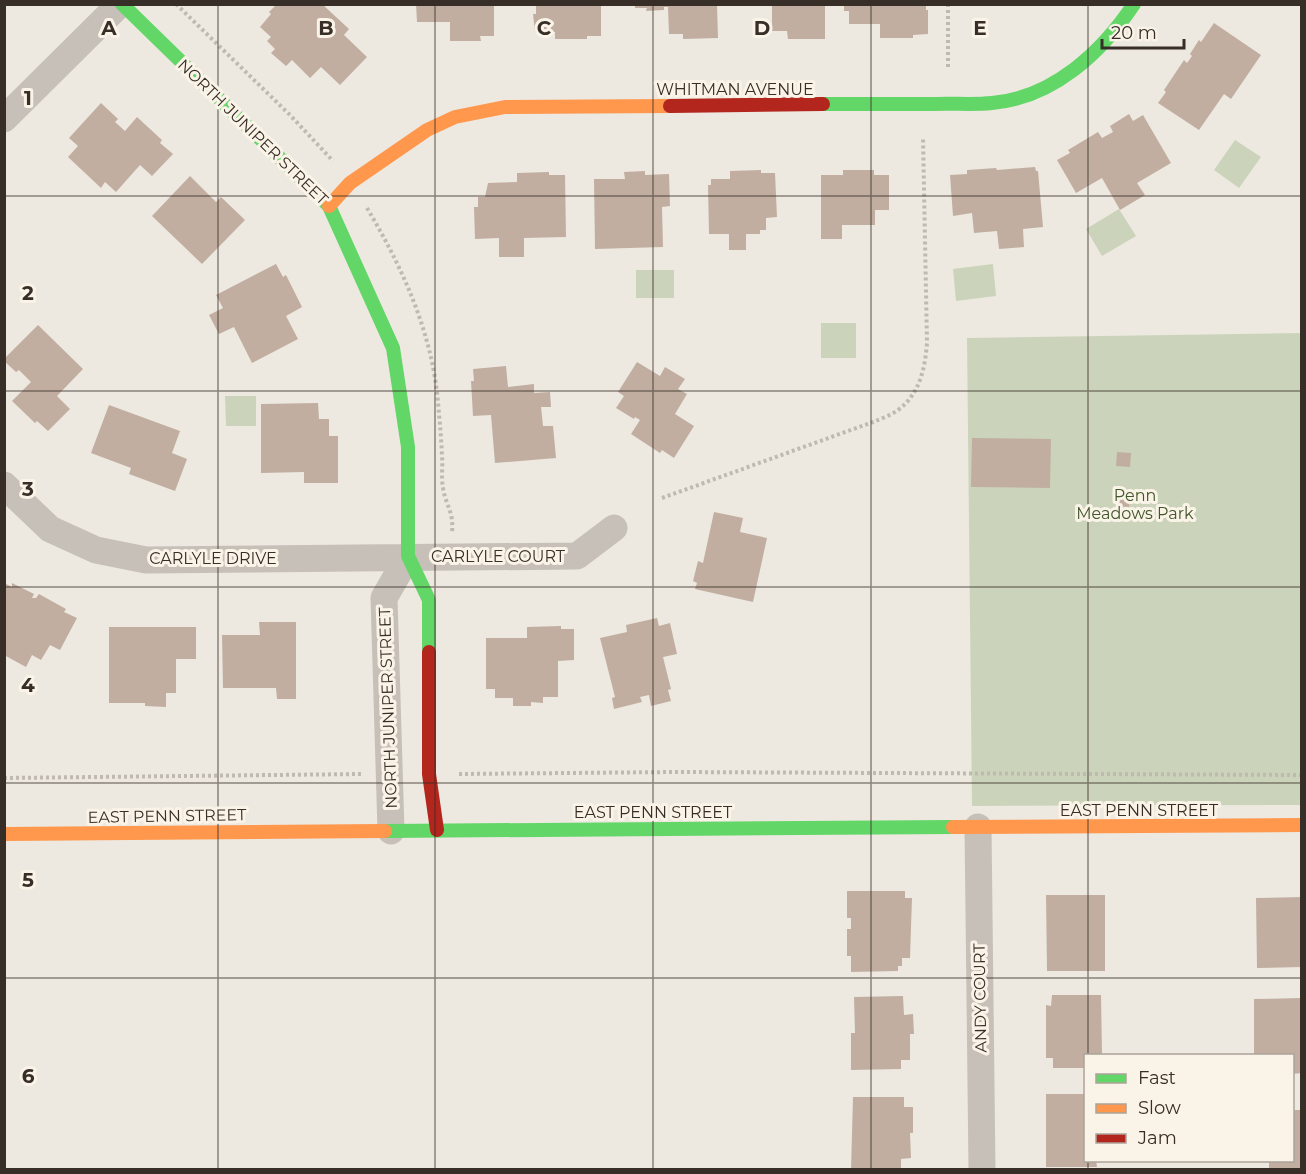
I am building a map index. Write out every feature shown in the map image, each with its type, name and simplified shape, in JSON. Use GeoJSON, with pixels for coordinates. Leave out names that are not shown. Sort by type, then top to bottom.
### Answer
{"type":"FeatureCollection","features":[{"type":"Feature","properties":{"kind":"street"},"geometry":{"type":"LineString","coordinates":[[4,119],[121,4]]}},
{"type":"Feature","properties":{"kind":"street","name":"NORTH JUNIPER STREET"},"geometry":{"type":"LineString","coordinates":[[121,4],[329,207],[393,348],[408,447],[408,556],[429,600],[429,774],[437,830]]}},
{"type":"Feature","properties":{"kind":"street","name":"WHITMAN AVENUE"},"geometry":{"type":"LineString","coordinates":[[329,207],[350,183],[427,130],[455,117],[505,107],[994,103],[1041,90],[1069,75],[1119,29],[1134,4]]}},
{"type":"Feature","properties":{"kind":"street","name":"CARLYLE DRIVE"},"geometry":{"type":"LineString","coordinates":[[4,485],[50,529],[96,550],[146,560],[408,556]]}},
{"type":"Feature","properties":{"kind":"street","name":"CARLYLE COURT"},"geometry":{"type":"LineString","coordinates":[[408,556],[577,556],[614,528]]}},
{"type":"Feature","properties":{"kind":"street","name":"NORTH JUNIPER STREET"},"geometry":{"type":"LineString","coordinates":[[391,831],[384,598],[408,556]]}},
{"type":"Feature","properties":{"kind":"street","name":"EAST PENN STREET"},"geometry":{"type":"LineString","coordinates":[[4,834],[1302,825]]}},
{"type":"Feature","properties":{"kind":"street","name":"ANDY COURT"},"geometry":{"type":"LineString","coordinates":[[978,827],[982,1170]]}},
{"type":"Feature","properties":{"kind":"path"},"geometry":{"type":"LineString","coordinates":[[948,4],[948,69]]}},
{"type":"Feature","properties":{"kind":"path"},"geometry":{"type":"LineString","coordinates":[[662,498],[873,422],[897,411],[909,399],[918,386],[925,368],[927,343],[923,137]]}},
{"type":"Feature","properties":{"kind":"path"},"geometry":{"type":"LineString","coordinates":[[429,774],[711,772],[1302,775]]}},
{"type":"Feature","properties":{"kind":"path"},"geometry":{"type":"LineString","coordinates":[[4,778],[389,774]]}},
{"type":"Feature","properties":{"kind":"green space"},"geometry":{"type":"Polygon","coordinates":[[[1235,140],[1261,157],[1239,188],[1214,170],[1235,140]]]}},
{"type":"Feature","properties":{"kind":"green space"},"geometry":{"type":"Polygon","coordinates":[[[1119,209],[1136,236],[1102,256],[1086,229],[1119,209]]]}},
{"type":"Feature","properties":{"kind":"green space"},"geometry":{"type":"Polygon","coordinates":[[[993,264],[996,296],[956,301],[953,269],[993,264]]]}},
{"type":"Feature","properties":{"kind":"green space"},"geometry":{"type":"Polygon","coordinates":[[[636,270],[674,270],[674,298],[636,298],[636,270]]]}},
{"type":"Feature","properties":{"kind":"green space"},"geometry":{"type":"Polygon","coordinates":[[[821,323],[856,323],[856,358],[821,358],[821,323]]]}},
{"type":"Feature","properties":{"kind":"green space","name":"Penn Meadows Park"},"geometry":{"type":"Polygon","coordinates":[[[1301,333],[1301,805],[972,806],[967,338],[1301,333]]]}},
{"type":"Feature","properties":{"kind":"green space"},"geometry":{"type":"Polygon","coordinates":[[[225,396],[256,396],[256,426],[226,426],[225,396]]]}},
{"type":"Feature","properties":{"kind":"building"},"geometry":{"type":"Polygon","coordinates":[[[277,4],[322,4],[349,29],[344,35],[367,57],[340,85],[321,67],[310,78],[292,60],[286,66],[271,53],[275,49],[267,41],[271,37],[260,27],[277,4]]]}},
{"type":"Feature","properties":{"kind":"building"},"geometry":{"type":"Polygon","coordinates":[[[416,4],[494,5],[494,36],[480,36],[481,41],[450,41],[450,22],[417,22],[416,4]]]}},
{"type":"Feature","properties":{"kind":"building"},"geometry":{"type":"Polygon","coordinates":[[[536,4],[601,4],[601,36],[587,36],[587,39],[555,39],[555,32],[535,32],[533,14],[536,14],[536,4]]]}},
{"type":"Feature","properties":{"kind":"building"},"geometry":{"type":"Polygon","coordinates":[[[635,4],[717,4],[718,38],[683,39],[683,34],[669,34],[668,7],[664,7],[664,10],[646,11],[647,8],[635,8],[635,4]]]}},
{"type":"Feature","properties":{"kind":"building"},"geometry":{"type":"Polygon","coordinates":[[[772,4],[825,4],[825,39],[788,39],[787,31],[772,31],[772,4]]]}},
{"type":"Feature","properties":{"kind":"building"},"geometry":{"type":"Polygon","coordinates":[[[844,4],[926,4],[928,34],[913,35],[913,38],[880,38],[880,24],[849,24],[849,11],[844,11],[844,4]]]}},
{"type":"Feature","properties":{"kind":"building"},"geometry":{"type":"Polygon","coordinates":[[[1214,23],[1261,55],[1231,99],[1224,94],[1199,130],[1158,103],[1184,60],[1187,63],[1199,40],[1201,42],[1214,23]]]}},
{"type":"Feature","properties":{"kind":"building"},"geometry":{"type":"Polygon","coordinates":[[[101,103],[118,119],[115,122],[125,131],[137,117],[162,140],[160,143],[173,154],[152,176],[140,165],[116,192],[105,182],[101,188],[68,157],[78,146],[69,138],[101,103]]]}},
{"type":"Feature","properties":{"kind":"building"},"geometry":{"type":"Polygon","coordinates":[[[1129,114],[1133,121],[1143,115],[1171,163],[1137,183],[1145,195],[1120,210],[1102,178],[1076,193],[1057,160],[1070,153],[1068,150],[1098,132],[1102,138],[1113,132],[1110,126],[1129,114]]]}},
{"type":"Feature","properties":{"kind":"building"},"geometry":{"type":"Polygon","coordinates":[[[1035,167],[1038,171],[1043,227],[1023,229],[1024,247],[999,249],[997,231],[974,233],[972,213],[953,216],[950,175],[967,174],[967,170],[1035,167]]]}},
{"type":"Feature","properties":{"kind":"building"},"geometry":{"type":"Polygon","coordinates":[[[761,170],[761,173],[775,173],[777,217],[766,218],[766,230],[760,230],[760,234],[746,234],[746,250],[729,250],[729,234],[709,234],[708,185],[711,185],[711,179],[730,179],[730,171],[761,170]]]}},
{"type":"Feature","properties":{"kind":"building"},"geometry":{"type":"Polygon","coordinates":[[[843,170],[874,170],[874,175],[889,175],[889,210],[875,210],[875,225],[842,225],[842,239],[821,239],[821,175],[843,175],[843,170]]]}},
{"type":"Feature","properties":{"kind":"building"},"geometry":{"type":"Polygon","coordinates":[[[645,171],[645,175],[669,174],[670,206],[662,207],[663,247],[595,249],[594,179],[625,179],[624,172],[645,171]]]}},
{"type":"Feature","properties":{"kind":"building"},"geometry":{"type":"Polygon","coordinates":[[[549,172],[549,175],[565,175],[566,237],[524,238],[524,257],[499,257],[499,238],[475,239],[474,207],[478,207],[478,197],[485,197],[488,183],[517,182],[517,173],[549,172]]]}},
{"type":"Feature","properties":{"kind":"building"},"geometry":{"type":"Polygon","coordinates":[[[190,176],[216,202],[221,197],[245,220],[202,264],[152,216],[190,176]]]}},
{"type":"Feature","properties":{"kind":"building"},"geometry":{"type":"Polygon","coordinates":[[[276,264],[283,277],[286,275],[302,307],[286,316],[298,339],[252,363],[234,327],[219,334],[209,315],[223,308],[216,295],[276,264]]]}},
{"type":"Feature","properties":{"kind":"building"},"geometry":{"type":"Polygon","coordinates":[[[38,325],[83,369],[57,396],[70,409],[48,431],[37,421],[35,423],[12,401],[31,382],[19,370],[16,372],[4,361],[38,325]]]}},
{"type":"Feature","properties":{"kind":"building"},"geometry":{"type":"Polygon","coordinates":[[[637,362],[660,376],[665,367],[685,379],[678,389],[687,394],[675,414],[694,426],[674,458],[662,450],[660,453],[631,434],[640,420],[616,408],[624,396],[618,392],[637,362]]]}},
{"type":"Feature","properties":{"kind":"building"},"geometry":{"type":"Polygon","coordinates":[[[506,366],[508,387],[534,384],[534,393],[550,392],[551,407],[541,407],[543,426],[553,426],[556,458],[495,463],[491,415],[473,416],[471,381],[474,381],[473,369],[506,366]]]}},
{"type":"Feature","properties":{"kind":"building"},"geometry":{"type":"Polygon","coordinates":[[[318,403],[319,419],[329,419],[329,436],[338,436],[338,483],[304,483],[304,472],[261,473],[261,404],[318,403]]]}},
{"type":"Feature","properties":{"kind":"building"},"geometry":{"type":"Polygon","coordinates":[[[109,405],[180,431],[172,453],[187,459],[175,491],[129,474],[131,468],[91,453],[109,405]]]}},
{"type":"Feature","properties":{"kind":"building"},"geometry":{"type":"Polygon","coordinates":[[[972,438],[1051,439],[1050,488],[971,487],[972,438]]]}},
{"type":"Feature","properties":{"kind":"building"},"geometry":{"type":"Polygon","coordinates":[[[1117,452],[1131,453],[1130,467],[1116,466],[1117,452]]]}},
{"type":"Feature","properties":{"kind":"building"},"geometry":{"type":"Polygon","coordinates":[[[1116,495],[1130,496],[1129,507],[1116,506],[1116,495]]]}},
{"type":"Feature","properties":{"kind":"building"},"geometry":{"type":"Polygon","coordinates":[[[714,512],[743,518],[740,532],[767,538],[753,602],[695,589],[697,583],[693,581],[698,561],[703,563],[714,512]]]}},
{"type":"Feature","properties":{"kind":"building"},"geometry":{"type":"Polygon","coordinates":[[[4,583],[12,587],[12,583],[34,594],[32,598],[36,598],[39,594],[66,609],[64,612],[77,618],[60,650],[50,645],[41,660],[32,655],[26,667],[4,655],[4,583]]]}},
{"type":"Feature","properties":{"kind":"building"},"geometry":{"type":"Polygon","coordinates":[[[657,618],[659,626],[670,623],[677,654],[663,657],[671,689],[668,690],[671,701],[651,706],[649,695],[640,697],[642,702],[614,709],[612,698],[615,697],[600,638],[627,632],[626,625],[657,618]]]}},
{"type":"Feature","properties":{"kind":"building"},"geometry":{"type":"Polygon","coordinates":[[[259,622],[296,622],[296,699],[277,699],[276,688],[223,688],[222,635],[260,635],[259,622]]]}},
{"type":"Feature","properties":{"kind":"building"},"geometry":{"type":"Polygon","coordinates":[[[561,626],[561,629],[574,629],[574,660],[558,661],[558,697],[543,697],[543,703],[531,702],[531,706],[513,706],[513,698],[495,698],[495,689],[486,689],[486,638],[527,638],[527,627],[561,626]]]}},
{"type":"Feature","properties":{"kind":"building"},"geometry":{"type":"Polygon","coordinates":[[[109,627],[196,627],[196,659],[176,659],[176,693],[166,693],[166,707],[145,706],[145,703],[109,703],[109,627]]]}},
{"type":"Feature","properties":{"kind":"building"},"geometry":{"type":"Polygon","coordinates":[[[847,891],[905,891],[905,898],[912,898],[910,958],[902,958],[902,966],[898,966],[898,971],[851,972],[851,956],[847,956],[847,929],[851,929],[851,918],[847,918],[847,891]]]}},
{"type":"Feature","properties":{"kind":"building"},"geometry":{"type":"Polygon","coordinates":[[[1046,895],[1105,895],[1105,971],[1047,971],[1046,895]]]}},
{"type":"Feature","properties":{"kind":"building"},"geometry":{"type":"Polygon","coordinates":[[[1302,897],[1302,967],[1257,968],[1256,898],[1302,897]]]}},
{"type":"Feature","properties":{"kind":"building"},"geometry":{"type":"Polygon","coordinates":[[[1052,995],[1101,995],[1102,1054],[1084,1054],[1084,1068],[1053,1068],[1053,1058],[1046,1058],[1046,1005],[1051,1006],[1052,995]]]}},
{"type":"Feature","properties":{"kind":"building"},"geometry":{"type":"Polygon","coordinates":[[[903,996],[904,1015],[913,1014],[914,1034],[910,1034],[910,1060],[901,1060],[901,1069],[851,1070],[851,1033],[855,1033],[854,997],[903,996]]]}},
{"type":"Feature","properties":{"kind":"building"},"geometry":{"type":"Polygon","coordinates":[[[1302,998],[1302,1073],[1294,1074],[1294,1054],[1254,1054],[1254,999],[1302,998]]]}},
{"type":"Feature","properties":{"kind":"building"},"geometry":{"type":"Polygon","coordinates":[[[1046,1094],[1084,1094],[1084,1162],[1096,1162],[1097,1167],[1046,1167],[1046,1094]]]}},
{"type":"Feature","properties":{"kind":"building"},"geometry":{"type":"Polygon","coordinates":[[[853,1097],[904,1097],[904,1107],[913,1107],[913,1133],[910,1133],[911,1158],[901,1159],[901,1169],[851,1170],[853,1097]]]}},
{"type":"Feature","properties":{"kind":"building"},"geometry":{"type":"Polygon","coordinates":[[[1294,1110],[1302,1110],[1302,1170],[1269,1170],[1269,1162],[1294,1162],[1294,1110]]]}},
{"type":"Feature","properties":{"kind":"traffic: fast"},"geometry":{"type":"LineString","coordinates":[[122,4],[329,206],[393,348],[408,447],[408,556],[429,600],[429,652]]}},
{"type":"Feature","properties":{"kind":"traffic: fast"},"geometry":{"type":"LineString","coordinates":[[823,104],[977,104],[1014,99],[1035,92],[1074,70],[1107,39],[1134,4]]}},
{"type":"Feature","properties":{"kind":"traffic: fast"},"geometry":{"type":"LineString","coordinates":[[385,831],[953,827]]}},
{"type":"Feature","properties":{"kind":"traffic: slow"},"geometry":{"type":"LineString","coordinates":[[329,206],[350,183],[427,130],[455,117],[505,107],[670,106]]}},
{"type":"Feature","properties":{"kind":"traffic: slow"},"geometry":{"type":"LineString","coordinates":[[953,827],[1302,825]]}},
{"type":"Feature","properties":{"kind":"traffic: slow"},"geometry":{"type":"LineString","coordinates":[[4,834],[385,831]]}},
{"type":"Feature","properties":{"kind":"traffic: jam"},"geometry":{"type":"LineString","coordinates":[[670,106],[823,104]]}},
{"type":"Feature","properties":{"kind":"traffic: jam"},"geometry":{"type":"LineString","coordinates":[[429,652],[429,774],[437,830]]}}]}
